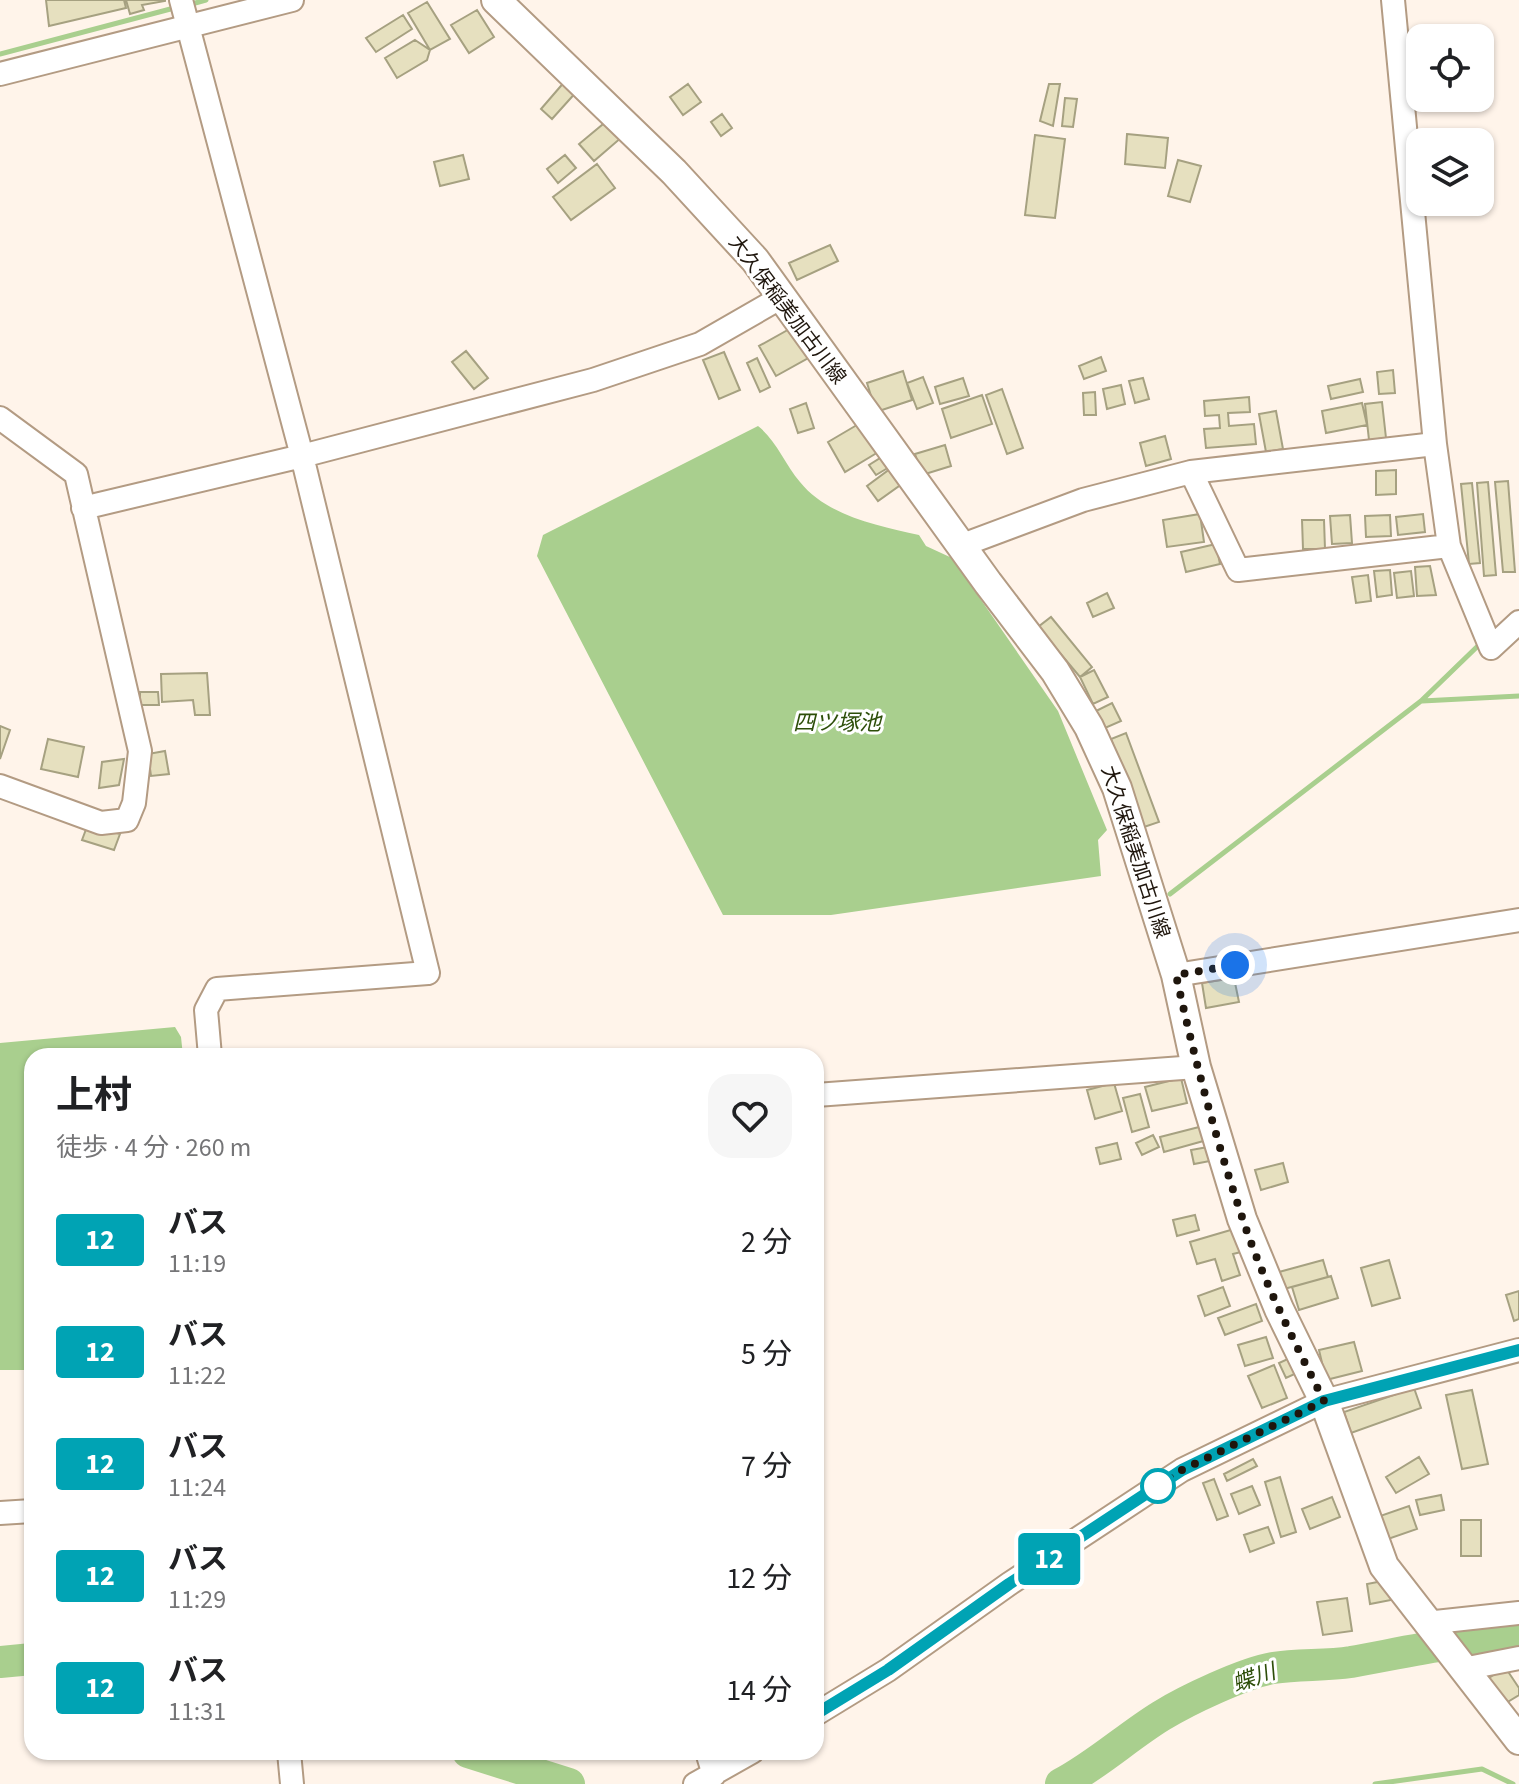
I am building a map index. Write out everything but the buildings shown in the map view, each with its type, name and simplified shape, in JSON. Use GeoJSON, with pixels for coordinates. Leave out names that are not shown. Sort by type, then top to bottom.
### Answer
{"type":"FeatureCollection","features":[{"type":"Feature","properties":{"kind":"main road","name":"大久保稲美加古川線"},"geometry":{"type":"LineString","coordinates":[[496,0],[674,172],[755,260],[960,546],[1055,671],[1089,727],[1117,788],[1176,975],[1196,1067],[1242,1219],[1279,1309],[1324,1401],[1384,1566],[1519,1740]]}},
{"type":"Feature","properties":{"kind":"street"},"geometry":{"type":"LineString","coordinates":[[181,0],[302,456],[428,973],[217,989],[206,1010],[209,1048]]}},
{"type":"Feature","properties":{"kind":"street"},"geometry":{"type":"LineString","coordinates":[[0,74],[292,0]]}},
{"type":"Feature","properties":{"kind":"street"},"geometry":{"type":"LineString","coordinates":[[1393,0],[1435,444],[1449,546],[1491,648],[1519,622]]}},
{"type":"Feature","properties":{"kind":"street"},"geometry":{"type":"LineString","coordinates":[[83,508],[302,456],[593,380],[700,344],[780,298]]}},
{"type":"Feature","properties":{"kind":"street"},"geometry":{"type":"LineString","coordinates":[[0,418],[76,474],[140,751],[134,803],[127,820],[101,823],[0,786]]}},
{"type":"Feature","properties":{"kind":"street"},"geometry":{"type":"LineString","coordinates":[[960,546],[1083,500],[1191,472],[1435,444]]}},
{"type":"Feature","properties":{"kind":"street"},"geometry":{"type":"LineString","coordinates":[[1191,472],[1238,570],[1449,546]]}},
{"type":"Feature","properties":{"kind":"street"},"geometry":{"type":"LineString","coordinates":[[1176,975],[1519,920]]}},
{"type":"Feature","properties":{"kind":"street"},"geometry":{"type":"LineString","coordinates":[[824,1094],[1196,1067]]}},
{"type":"Feature","properties":{"kind":"street"},"geometry":{"type":"LineString","coordinates":[[824,1709],[888,1670],[1009,1584],[1182,1470],[1324,1401],[1519,1350]]}},
{"type":"Feature","properties":{"kind":"street"},"geometry":{"type":"LineString","coordinates":[[0,1513],[24,1512]]}},
{"type":"Feature","properties":{"kind":"street"},"geometry":{"type":"LineString","coordinates":[[1430,1627],[1519,1613]]}},
{"type":"Feature","properties":{"kind":"street"},"geometry":{"type":"LineString","coordinates":[[1460,1665],[1519,1658]]}},
{"type":"Feature","properties":{"kind":"street"},"geometry":{"type":"LineString","coordinates":[[290,1760],[292,1784]]}},
{"type":"Feature","properties":{"kind":"street"},"geometry":{"type":"LineString","coordinates":[[705,1780],[706,1760]]}},
{"type":"Feature","properties":{"kind":"street"},"geometry":{"type":"LineString","coordinates":[[705,1780],[739,1760]]}},
{"type":"Feature","properties":{"kind":"water","name":"四ツ塚池"},"geometry":{"type":"Polygon","coordinates":[[[758,426],[800,482],[824,503],[855,518],[919,535],[926,546],[952,558],[1058,711],[1107,830],[1098,840],[1101,876],[831,915],[723,915],[537,556],[543,535],[758,426]]]}},
{"type":"Feature","properties":{"kind":"water"},"geometry":{"type":"Polygon","coordinates":[[[175,1027],[181,1037],[182,1048],[24,1048],[24,1370],[0,1370],[0,1043],[175,1027]]]}},
{"type":"Feature","properties":{"kind":"waterway"},"geometry":{"type":"LineString","coordinates":[[188,5],[206,0]]}},
{"type":"Feature","properties":{"kind":"waterway"},"geometry":{"type":"LineString","coordinates":[[0,54],[178,7]]}},
{"type":"Feature","properties":{"kind":"waterway"},"geometry":{"type":"LineString","coordinates":[[1170,894],[1421,701],[1483,641]]}},
{"type":"Feature","properties":{"kind":"waterway"},"geometry":{"type":"LineString","coordinates":[[1422,701],[1519,696]]}},
{"type":"Feature","properties":{"kind":"waterway","name":"蝶川"},"geometry":{"type":"LineString","coordinates":[[1061,1784],[1148,1724],[1247,1675],[1283,1667],[1351,1662],[1456,1643],[1519,1638]]}},
{"type":"Feature","properties":{"kind":"waterway","name":"蝶川"},"geometry":{"type":"LineString","coordinates":[[0,1662],[24,1660]]}},
{"type":"Feature","properties":{"kind":"waterway","name":"蝶川"},"geometry":{"type":"LineString","coordinates":[[493,1760],[569,1784]]}},
{"type":"Feature","properties":{"kind":"waterway"},"geometry":{"type":"LineString","coordinates":[[1375,1784],[1482,1769],[1513,1784]]}},
{"type":"Feature","properties":{"kind":"bus line","name":"12"},"geometry":{"type":"LineString","coordinates":[[824,1709],[888,1670],[1009,1584],[1182,1470],[1324,1401],[1519,1350]]}},
{"type":"Feature","properties":{"kind":"route"},"geometry":{"type":"LineString","coordinates":[[1158,1486],[1182,1470],[1324,1401],[1279,1309],[1242,1219],[1196,1067],[1176,975],[1235,965]]}}]}
